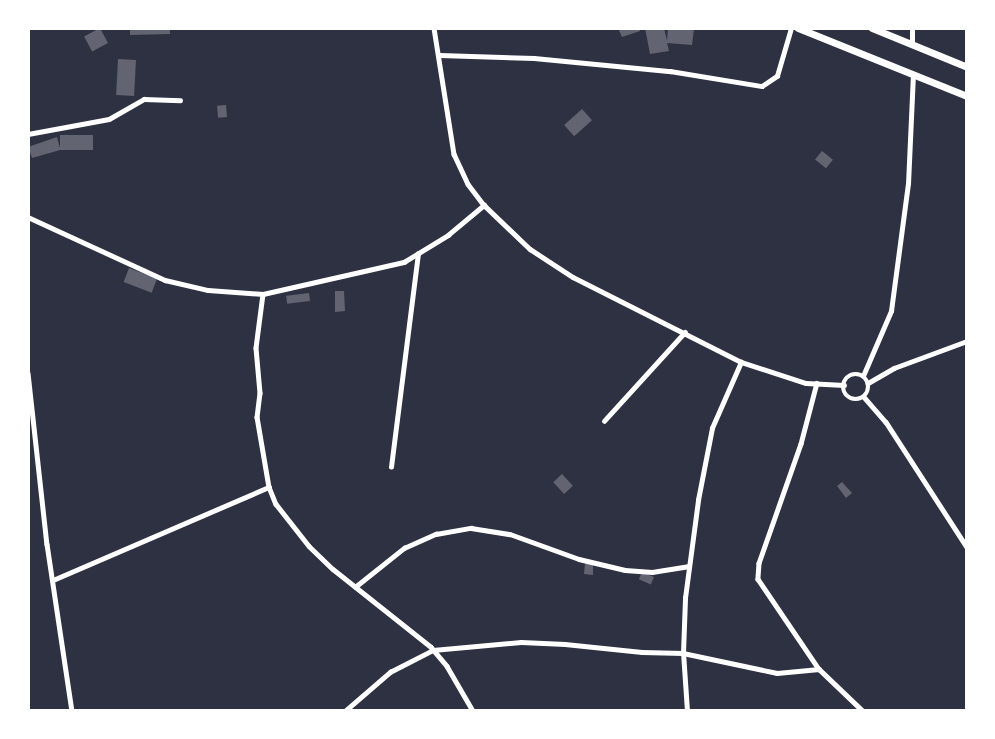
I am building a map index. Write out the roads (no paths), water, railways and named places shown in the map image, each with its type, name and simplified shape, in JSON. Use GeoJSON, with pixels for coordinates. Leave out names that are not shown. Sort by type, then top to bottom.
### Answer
{"type":"FeatureCollection","features":[{"type":"Feature","properties":{"kind":"main road"},"geometry":{"type":"LineString","coordinates":[[798,28],[967,96]]}},
{"type":"Feature","properties":{"kind":"main road"},"geometry":{"type":"LineString","coordinates":[[872,28],[967,67]]}},
{"type":"Feature","properties":{"kind":"street"},"geometry":{"type":"LineString","coordinates":[[434,28],[454,154],[468,184],[484,205],[522,242],[549,263],[741,362],[817,383],[844,385]]}},
{"type":"Feature","properties":{"kind":"street"},"geometry":{"type":"LineString","coordinates":[[440,55],[534,58],[670,71],[762,86],[777,76],[791,28]]}},
{"type":"Feature","properties":{"kind":"street"},"geometry":{"type":"LineString","coordinates":[[912,28],[912,44]]}},
{"type":"Feature","properties":{"kind":"street"},"geometry":{"type":"LineString","coordinates":[[863,376],[891,311],[908,184],[913,74]]}},
{"type":"Feature","properties":{"kind":"street"},"geometry":{"type":"LineString","coordinates":[[28,134],[109,118],[144,99],[180,100]]}},
{"type":"Feature","properties":{"kind":"street"},"geometry":{"type":"LineString","coordinates":[[28,217],[165,280],[208,290],[263,294],[385,267],[418,254],[458,228],[484,205]]}},
{"type":"Feature","properties":{"kind":"street"},"geometry":{"type":"LineString","coordinates":[[391,467],[418,254]]}},
{"type":"Feature","properties":{"kind":"street"},"geometry":{"type":"LineString","coordinates":[[263,294],[256,348],[260,393],[257,417],[269,487],[276,504],[309,546],[433,650],[447,666],[473,711]]}},
{"type":"Feature","properties":{"kind":"street"},"geometry":{"type":"LineString","coordinates":[[604,421],[685,332]]}},
{"type":"Feature","properties":{"kind":"street"},"geometry":{"type":"LineString","coordinates":[[864,397],[868,383],[894,368],[967,341]]}},
{"type":"Feature","properties":{"kind":"street"},"geometry":{"type":"LineString","coordinates":[[687,711],[683,653],[688,566],[712,428],[741,362]]}},
{"type":"Feature","properties":{"kind":"street"},"geometry":{"type":"LineString","coordinates":[[28,373],[72,711]]}},
{"type":"Feature","properties":{"kind":"street"},"geometry":{"type":"LineString","coordinates":[[844,385],[851,376],[863,376]]}},
{"type":"Feature","properties":{"kind":"street"},"geometry":{"type":"LineString","coordinates":[[863,376],[868,383]]}},
{"type":"Feature","properties":{"kind":"street"},"geometry":{"type":"LineString","coordinates":[[817,383],[801,444],[759,563],[758,579],[819,669],[863,711]]}},
{"type":"Feature","properties":{"kind":"street"},"geometry":{"type":"LineString","coordinates":[[844,385],[848,396],[853,400],[864,397]]}},
{"type":"Feature","properties":{"kind":"street"},"geometry":{"type":"LineString","coordinates":[[864,397],[886,422],[967,547]]}},
{"type":"Feature","properties":{"kind":"street"},"geometry":{"type":"LineString","coordinates":[[53,580],[184,526],[240,497],[269,487]]}},
{"type":"Feature","properties":{"kind":"street"},"geometry":{"type":"LineString","coordinates":[[355,587],[404,548],[436,534],[471,528],[509,534],[579,559],[625,570],[652,572],[688,566]]}},
{"type":"Feature","properties":{"kind":"street"},"geometry":{"type":"LineString","coordinates":[[345,711],[390,672],[433,650],[520,642],[683,653],[776,673],[819,669]]}}]}
